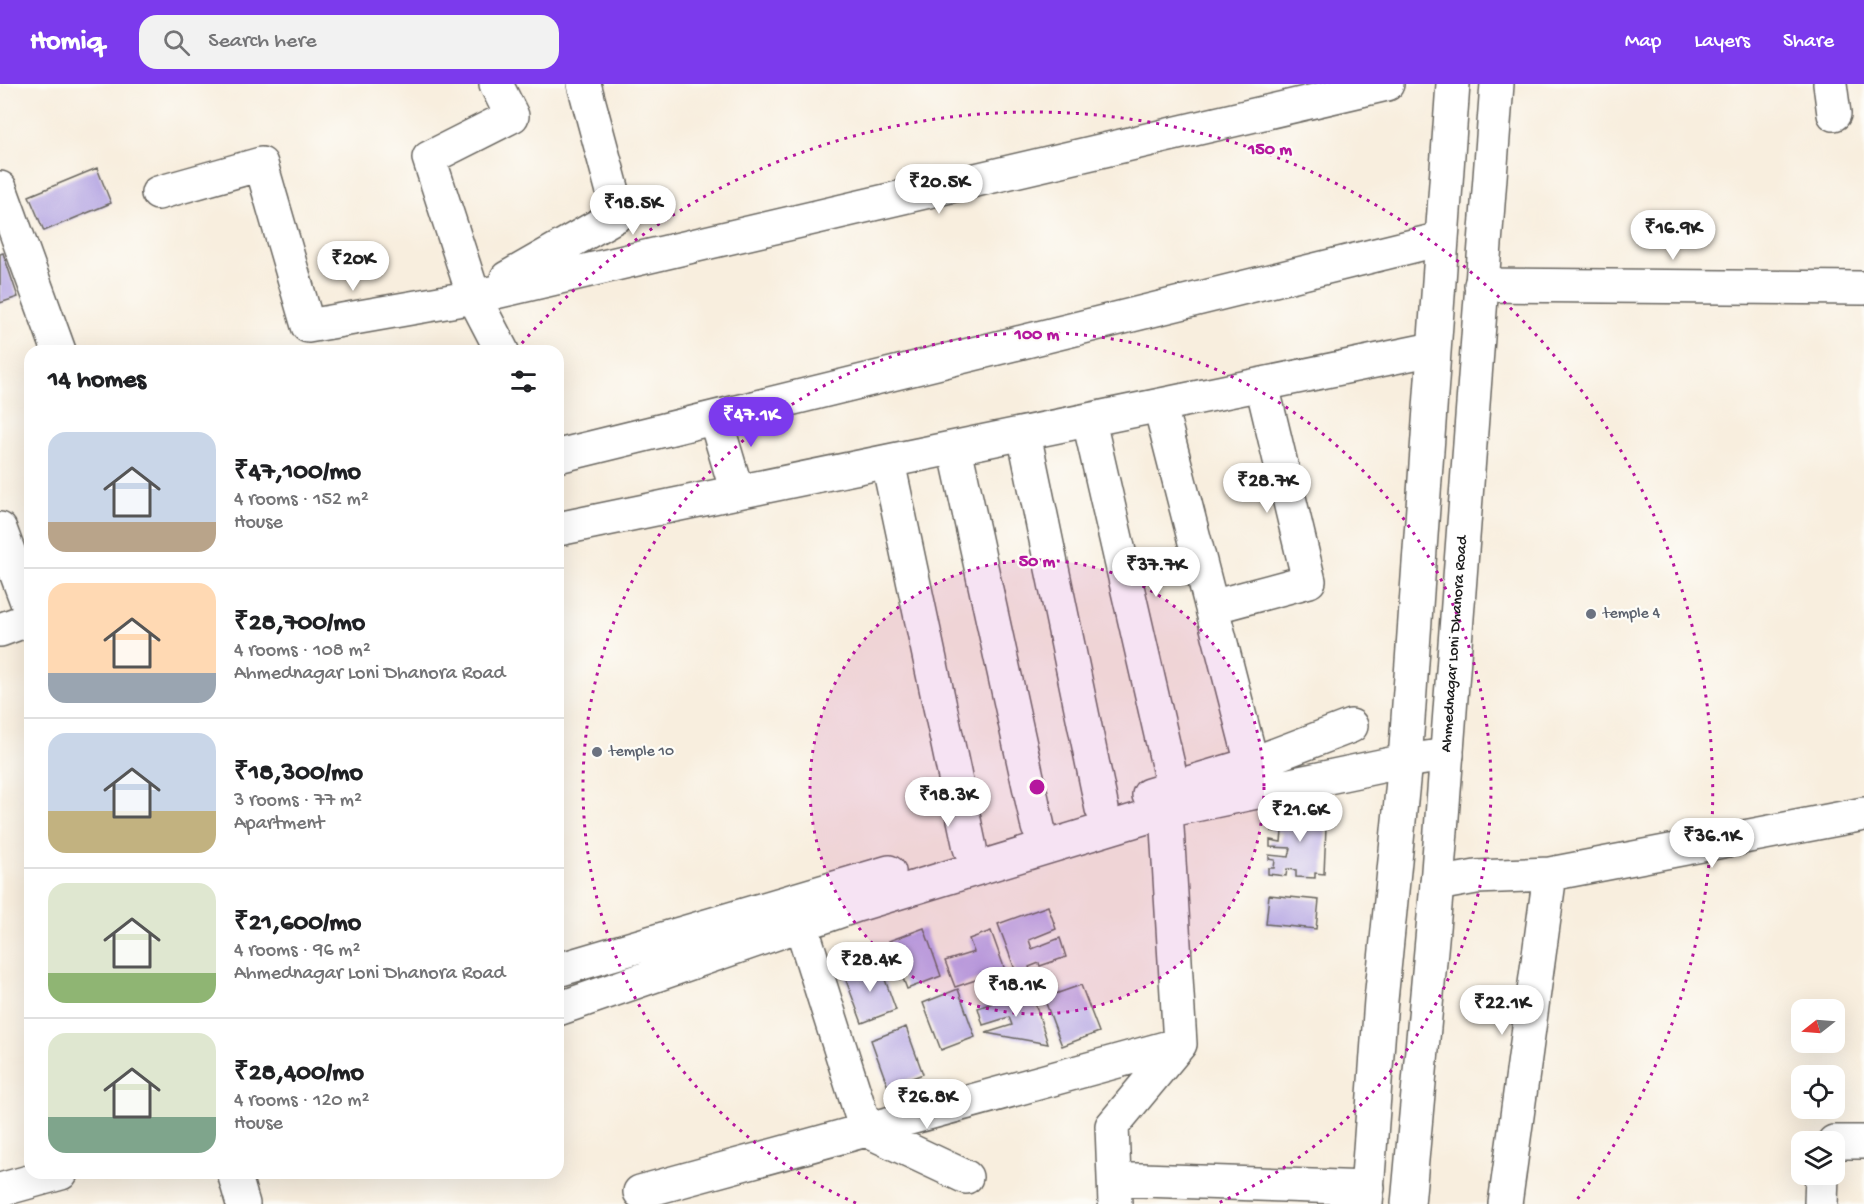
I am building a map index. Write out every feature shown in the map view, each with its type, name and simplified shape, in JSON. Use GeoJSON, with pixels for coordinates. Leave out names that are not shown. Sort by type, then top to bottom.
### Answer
{"type":"FeatureCollection","features":[{"type":"Feature","properties":{"kind":"street"},"geometry":{"type":"LineString","coordinates":[[496,84],[512,116],[429,158],[474,297],[499,345]]}},
{"type":"Feature","properties":{"kind":"street"},"geometry":{"type":"LineString","coordinates":[[474,297],[620,214],[584,84]]}},
{"type":"Feature","properties":{"kind":"street"},"geometry":{"type":"LineString","coordinates":[[158,193],[261,164],[308,326],[474,297],[1387,84]]}},
{"type":"Feature","properties":{"kind":"street"},"geometry":{"type":"LineString","coordinates":[[1089,421],[1169,799],[1180,1044],[1112,1126],[1115,1191],[1367,1196],[1381,1000],[1405,761],[1453,84]]}},
{"type":"Feature","properties":{"kind":"street","name":"Ahmednagar Loni Dhanora Road"},"geometry":{"type":"LineString","coordinates":[[1408,1204],[1437,884],[1497,84]]}},
{"type":"Feature","properties":{"kind":"street"},"geometry":{"type":"LineString","coordinates":[[0,188],[57,345]]}},
{"type":"Feature","properties":{"kind":"street"},"geometry":{"type":"LineString","coordinates":[[564,455],[1441,239]]}},
{"type":"Feature","properties":{"kind":"street"},"geometry":{"type":"LineString","coordinates":[[1481,285],[1864,288]]}},
{"type":"Feature","properties":{"kind":"street"},"geometry":{"type":"LineString","coordinates":[[564,528],[1433,349]]}},
{"type":"Feature","properties":{"kind":"street"},"geometry":{"type":"LineString","coordinates":[[1212,607],[1309,581],[1262,385]]}},
{"type":"Feature","properties":{"kind":"street"},"geometry":{"type":"LineString","coordinates":[[1160,406],[1252,764]]}},
{"type":"Feature","properties":{"kind":"street"},"geometry":{"type":"LineString","coordinates":[[715,418],[738,492]]}},
{"type":"Feature","properties":{"kind":"street"},"geometry":{"type":"LineString","coordinates":[[1024,434],[1102,808]]}},
{"type":"Feature","properties":{"kind":"street"},"geometry":{"type":"LineString","coordinates":[[955,448],[1038,828]]}},
{"type":"Feature","properties":{"kind":"street"},"geometry":{"type":"LineString","coordinates":[[888,462],[970,848]]}},
{"type":"Feature","properties":{"kind":"street"},"geometry":{"type":"LineString","coordinates":[[0,529],[24,594]]}},
{"type":"Feature","properties":{"kind":"street"},"geometry":{"type":"LineString","coordinates":[[0,630],[24,621]]}},
{"type":"Feature","properties":{"kind":"street"},"geometry":{"type":"LineString","coordinates":[[564,1007],[1169,799],[1352,726]]}},
{"type":"Feature","properties":{"kind":"street"},"geometry":{"type":"LineString","coordinates":[[564,968],[1102,808],[1447,755]]}},
{"type":"Feature","properties":{"kind":"street"},"geometry":{"type":"LineString","coordinates":[[1437,884],[1476,877],[1550,874],[1864,814]]}},
{"type":"Feature","properties":{"kind":"street"},"geometry":{"type":"LineString","coordinates":[[1505,1204],[1550,874]]}},
{"type":"Feature","properties":{"kind":"street"},"geometry":{"type":"LineString","coordinates":[[801,925],[866,1130],[966,1177]]}},
{"type":"Feature","properties":{"kind":"street"},"geometry":{"type":"LineString","coordinates":[[640,1192],[1180,1044]]}},
{"type":"Feature","properties":{"kind":"street"},"geometry":{"type":"LineString","coordinates":[[1845,1142],[1864,1142]]}},
{"type":"Feature","properties":{"kind":"street"},"geometry":{"type":"LineString","coordinates":[[0,1190],[40,1179]]}},
{"type":"Feature","properties":{"kind":"street"},"geometry":{"type":"LineString","coordinates":[[236,1179],[243,1204]]}},
{"type":"Feature","properties":{"kind":"street"},"geometry":{"type":"LineString","coordinates":[[1821,1204],[1822,1185]]}},
{"type":"Feature","properties":{"kind":"building"},"geometry":{"type":"Polygon","coordinates":[[[97,168],[111,203],[44,231],[29,196],[97,168]]]}},
{"type":"Feature","properties":{"kind":"building"},"geometry":{"type":"Polygon","coordinates":[[[3,253],[18,297],[0,303],[0,254],[3,253]]]}},
{"type":"Feature","properties":{"kind":"building"},"geometry":{"type":"Polygon","coordinates":[[[1321,804],[1327,804],[1324,874],[1315,873],[1315,878],[1296,877],[1296,870],[1287,869],[1286,876],[1268,874],[1268,868],[1274,868],[1275,860],[1269,859],[1269,855],[1289,857],[1291,848],[1270,847],[1270,840],[1281,842],[1282,832],[1272,831],[1273,810],[1295,812],[1294,816],[1308,817],[1309,809],[1320,810],[1321,804]]]}},
{"type":"Feature","properties":{"kind":"building"},"geometry":{"type":"Polygon","coordinates":[[[1269,895],[1319,900],[1316,929],[1266,924],[1269,895]]]}},
{"type":"Feature","properties":{"kind":"building"},"geometry":{"type":"Polygon","coordinates":[[[1048,906],[1056,929],[1029,940],[1032,949],[1060,938],[1066,957],[1040,966],[1039,963],[1029,967],[1030,970],[1017,975],[998,924],[1048,906]]]}},
{"type":"Feature","properties":{"kind":"building"},"geometry":{"type":"Polygon","coordinates":[[[924,928],[941,976],[907,989],[889,941],[924,928]]]}},
{"type":"Feature","properties":{"kind":"building"},"geometry":{"type":"Polygon","coordinates":[[[991,931],[1005,970],[955,987],[945,961],[974,952],[969,939],[991,931]]]}},
{"type":"Feature","properties":{"kind":"building"},"geometry":{"type":"Polygon","coordinates":[[[879,963],[896,1010],[862,1023],[844,975],[879,963]]]}},
{"type":"Feature","properties":{"kind":"building"},"geometry":{"type":"Polygon","coordinates":[[[1081,985],[1099,1032],[1062,1046],[1044,998],[1081,985]]]}},
{"type":"Feature","properties":{"kind":"building"},"geometry":{"type":"Polygon","coordinates":[[[958,989],[975,1037],[941,1050],[923,1003],[958,989]]]}},
{"type":"Feature","properties":{"kind":"building"},"geometry":{"type":"Polygon","coordinates":[[[1031,990],[1048,1044],[986,1033],[1012,1025],[1009,1017],[983,1025],[978,1008],[1031,990]]]}},
{"type":"Feature","properties":{"kind":"building"},"geometry":{"type":"Polygon","coordinates":[[[906,1027],[923,1074],[888,1087],[871,1040],[906,1027]]]}},
{"type":"Feature","properties":{"kind":"place","name":"temple 4"},"geometry":{"type":"Point","coordinates":[1591,614]}},
{"type":"Feature","properties":{"kind":"place","name":"temple 10"},"geometry":{"type":"Point","coordinates":[597,752]}}]}
